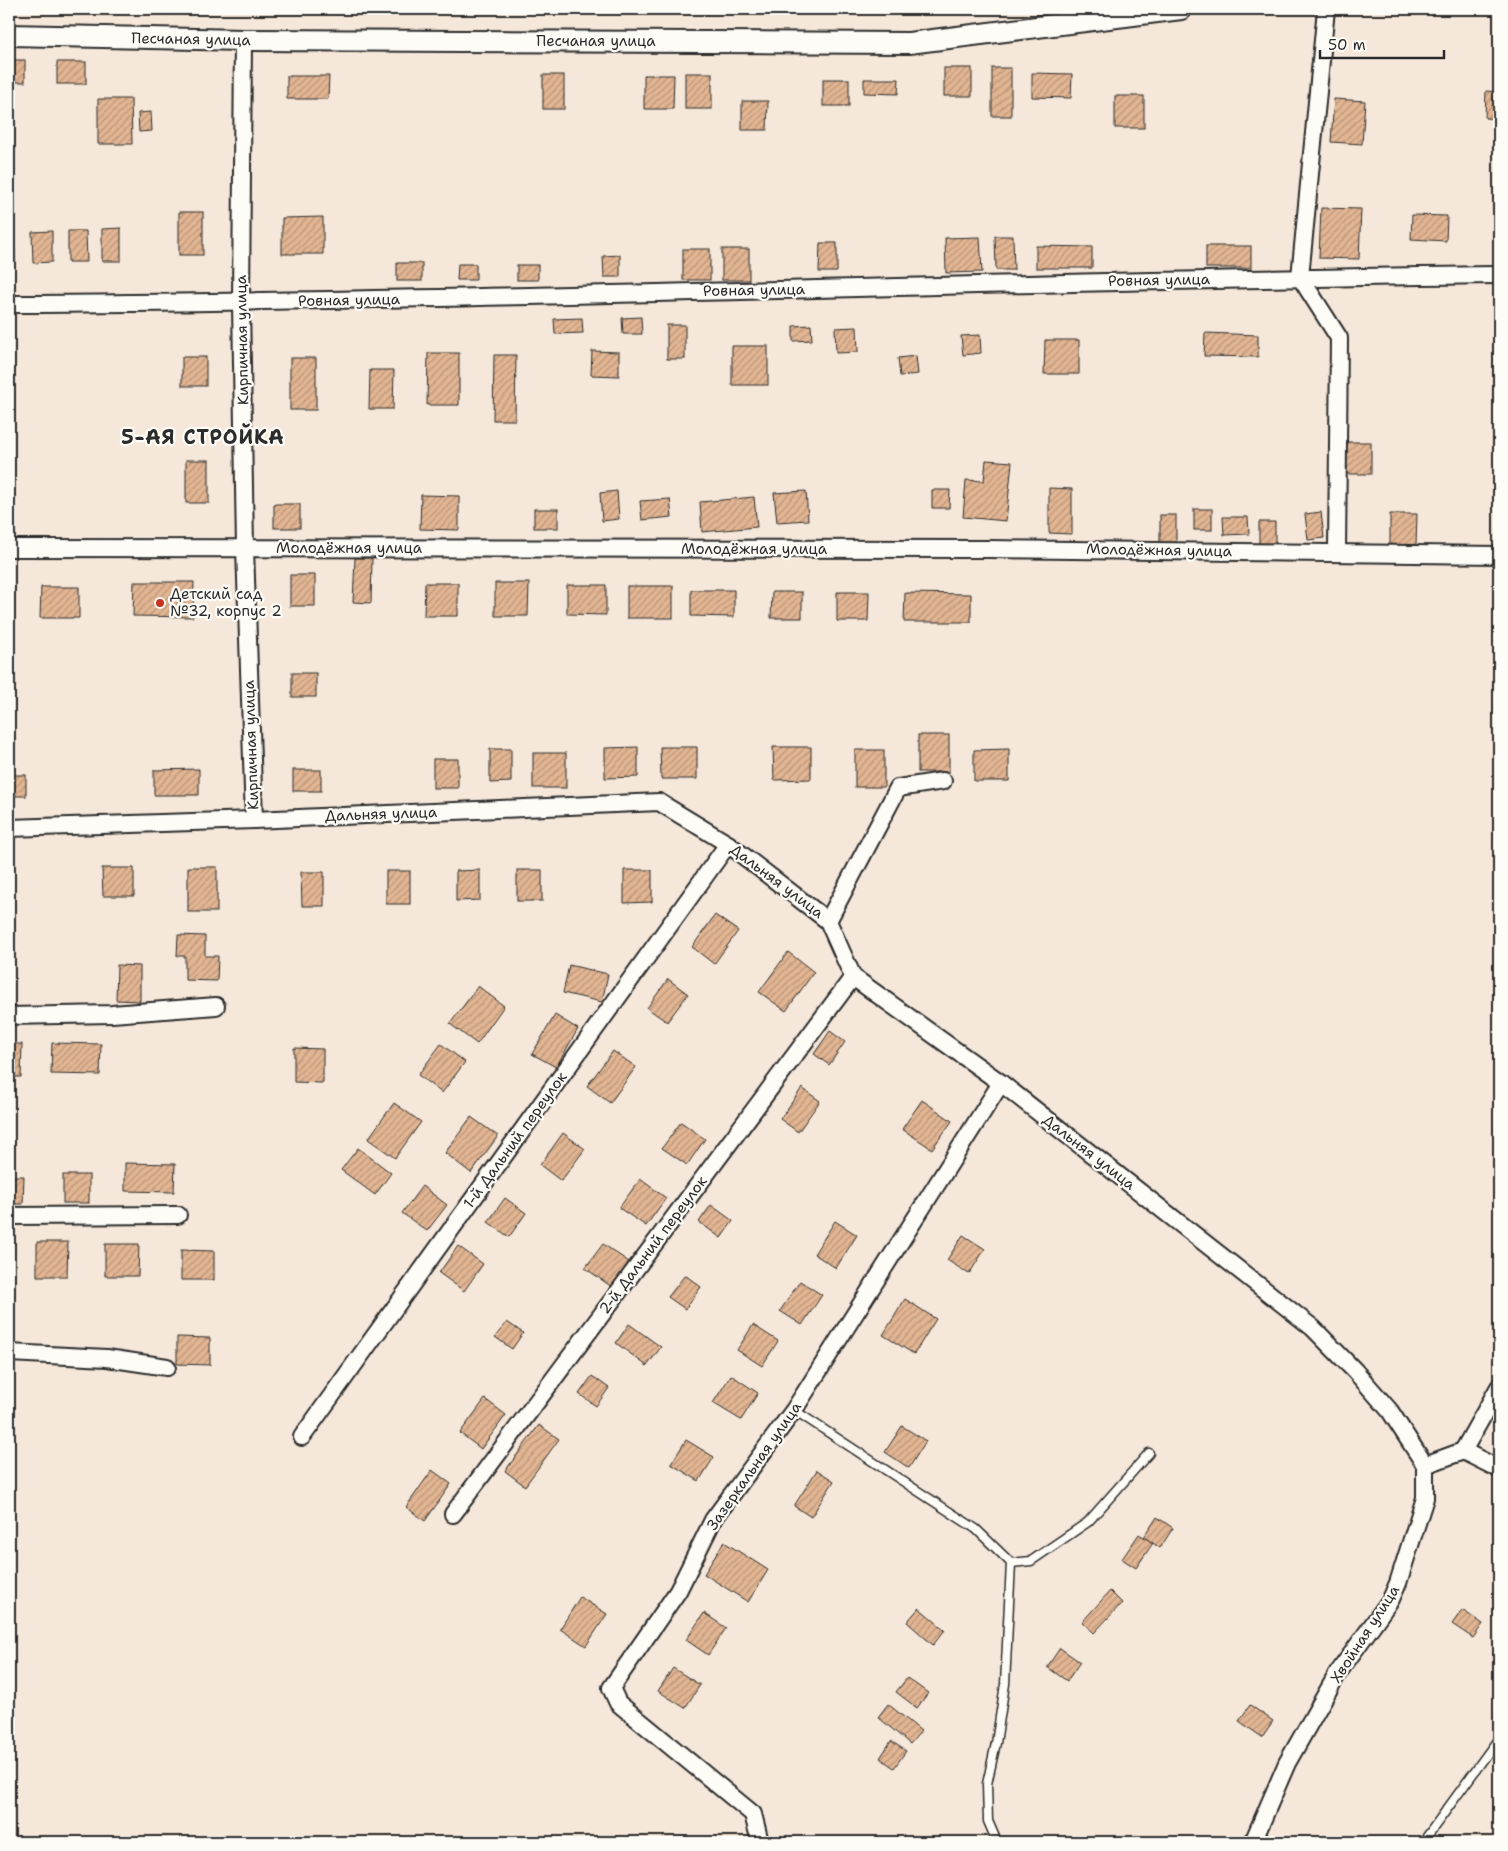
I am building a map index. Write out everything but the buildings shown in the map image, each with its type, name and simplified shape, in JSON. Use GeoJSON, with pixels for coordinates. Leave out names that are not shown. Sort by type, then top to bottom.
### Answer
{"type":"FeatureCollection","features":[{"type":"Feature","properties":{"kind":"street","name":"Песчаная улица"},"geometry":{"type":"LineString","coordinates":[[9,35],[244,40],[909,43],[1181,9]]}},
{"type":"Feature","properties":{"kind":"street"},"geometry":{"type":"LineString","coordinates":[[1326,9],[1300,277],[1339,338],[1337,552]]}},
{"type":"Feature","properties":{"kind":"street","name":"Кирпичная улица"},"geometry":{"type":"LineString","coordinates":[[244,40],[241,303],[245,548],[254,820]]}},
{"type":"Feature","properties":{"kind":"street","name":"Ровная улица"},"geometry":{"type":"LineString","coordinates":[[9,304],[241,303],[1300,277],[1499,275]]}},
{"type":"Feature","properties":{"kind":"street","name":"Молодёжная улица"},"geometry":{"type":"LineString","coordinates":[[9,548],[989,549],[1499,555]]}},
{"type":"Feature","properties":{"kind":"street"},"geometry":{"type":"LineString","coordinates":[[828,920],[898,788],[943,781]]}},
{"type":"Feature","properties":{"kind":"street","name":"Дальняя улица"},"geometry":{"type":"LineString","coordinates":[[9,828],[254,820],[659,802],[728,844],[828,920],[853,977],[1001,1084],[1313,1328],[1355,1371],[1390,1411],[1425,1465]]}},
{"type":"Feature","properties":{"kind":"street","name":"1-й Дальний переулок"},"geometry":{"type":"LineString","coordinates":[[302,1437],[728,844]]}},
{"type":"Feature","properties":{"kind":"street","name":"2-й Дальний переулок"},"geometry":{"type":"LineString","coordinates":[[454,1514],[853,977]]}},
{"type":"Feature","properties":{"kind":"street"},"geometry":{"type":"LineString","coordinates":[[9,1016],[112,1014],[216,1006]]}},
{"type":"Feature","properties":{"kind":"street","name":"Зазеркальная улица"},"geometry":{"type":"LineString","coordinates":[[760,1842],[753,1814],[618,1703],[610,1688],[678,1591],[713,1520],[794,1410],[1001,1084]]}},
{"type":"Feature","properties":{"kind":"street"},"geometry":{"type":"LineString","coordinates":[[9,1216],[178,1215]]}},
{"type":"Feature","properties":{"kind":"street"},"geometry":{"type":"LineString","coordinates":[[9,1353],[107,1358],[167,1367]]}},
{"type":"Feature","properties":{"kind":"street"},"geometry":{"type":"LineString","coordinates":[[1425,1465],[1463,1451],[1499,1386]]}},
{"type":"Feature","properties":{"kind":"street"},"geometry":{"type":"LineString","coordinates":[[1463,1451],[1499,1469]]}},
{"type":"Feature","properties":{"kind":"street","name":"Хвойная улица"},"geometry":{"type":"LineString","coordinates":[[1253,1842],[1287,1763],[1338,1673],[1391,1599],[1398,1583],[1425,1498],[1425,1465]]}},
{"type":"Feature","properties":{"kind":"lane"},"geometry":{"type":"LineString","coordinates":[[794,1410],[976,1529],[1011,1563],[1005,1684],[996,1743],[987,1784],[988,1821],[998,1842]]}},
{"type":"Feature","properties":{"kind":"lane"},"geometry":{"type":"LineString","coordinates":[[1011,1563],[1031,1561],[1088,1522],[1148,1453]]}},
{"type":"Feature","properties":{"kind":"lane"},"geometry":{"type":"LineString","coordinates":[[1423,1842],[1499,1738]]}},
{"type":"Feature","properties":{"kind":"place","name":"Детский сад №32, корпус 2"},"geometry":{"type":"Point","coordinates":[160,603]}},
{"type":"Feature","properties":{"kind":"district","name":"5-АЯ СТРОЙКА"},"geometry":{"type":"Point","coordinates":[203,437]}}]}
